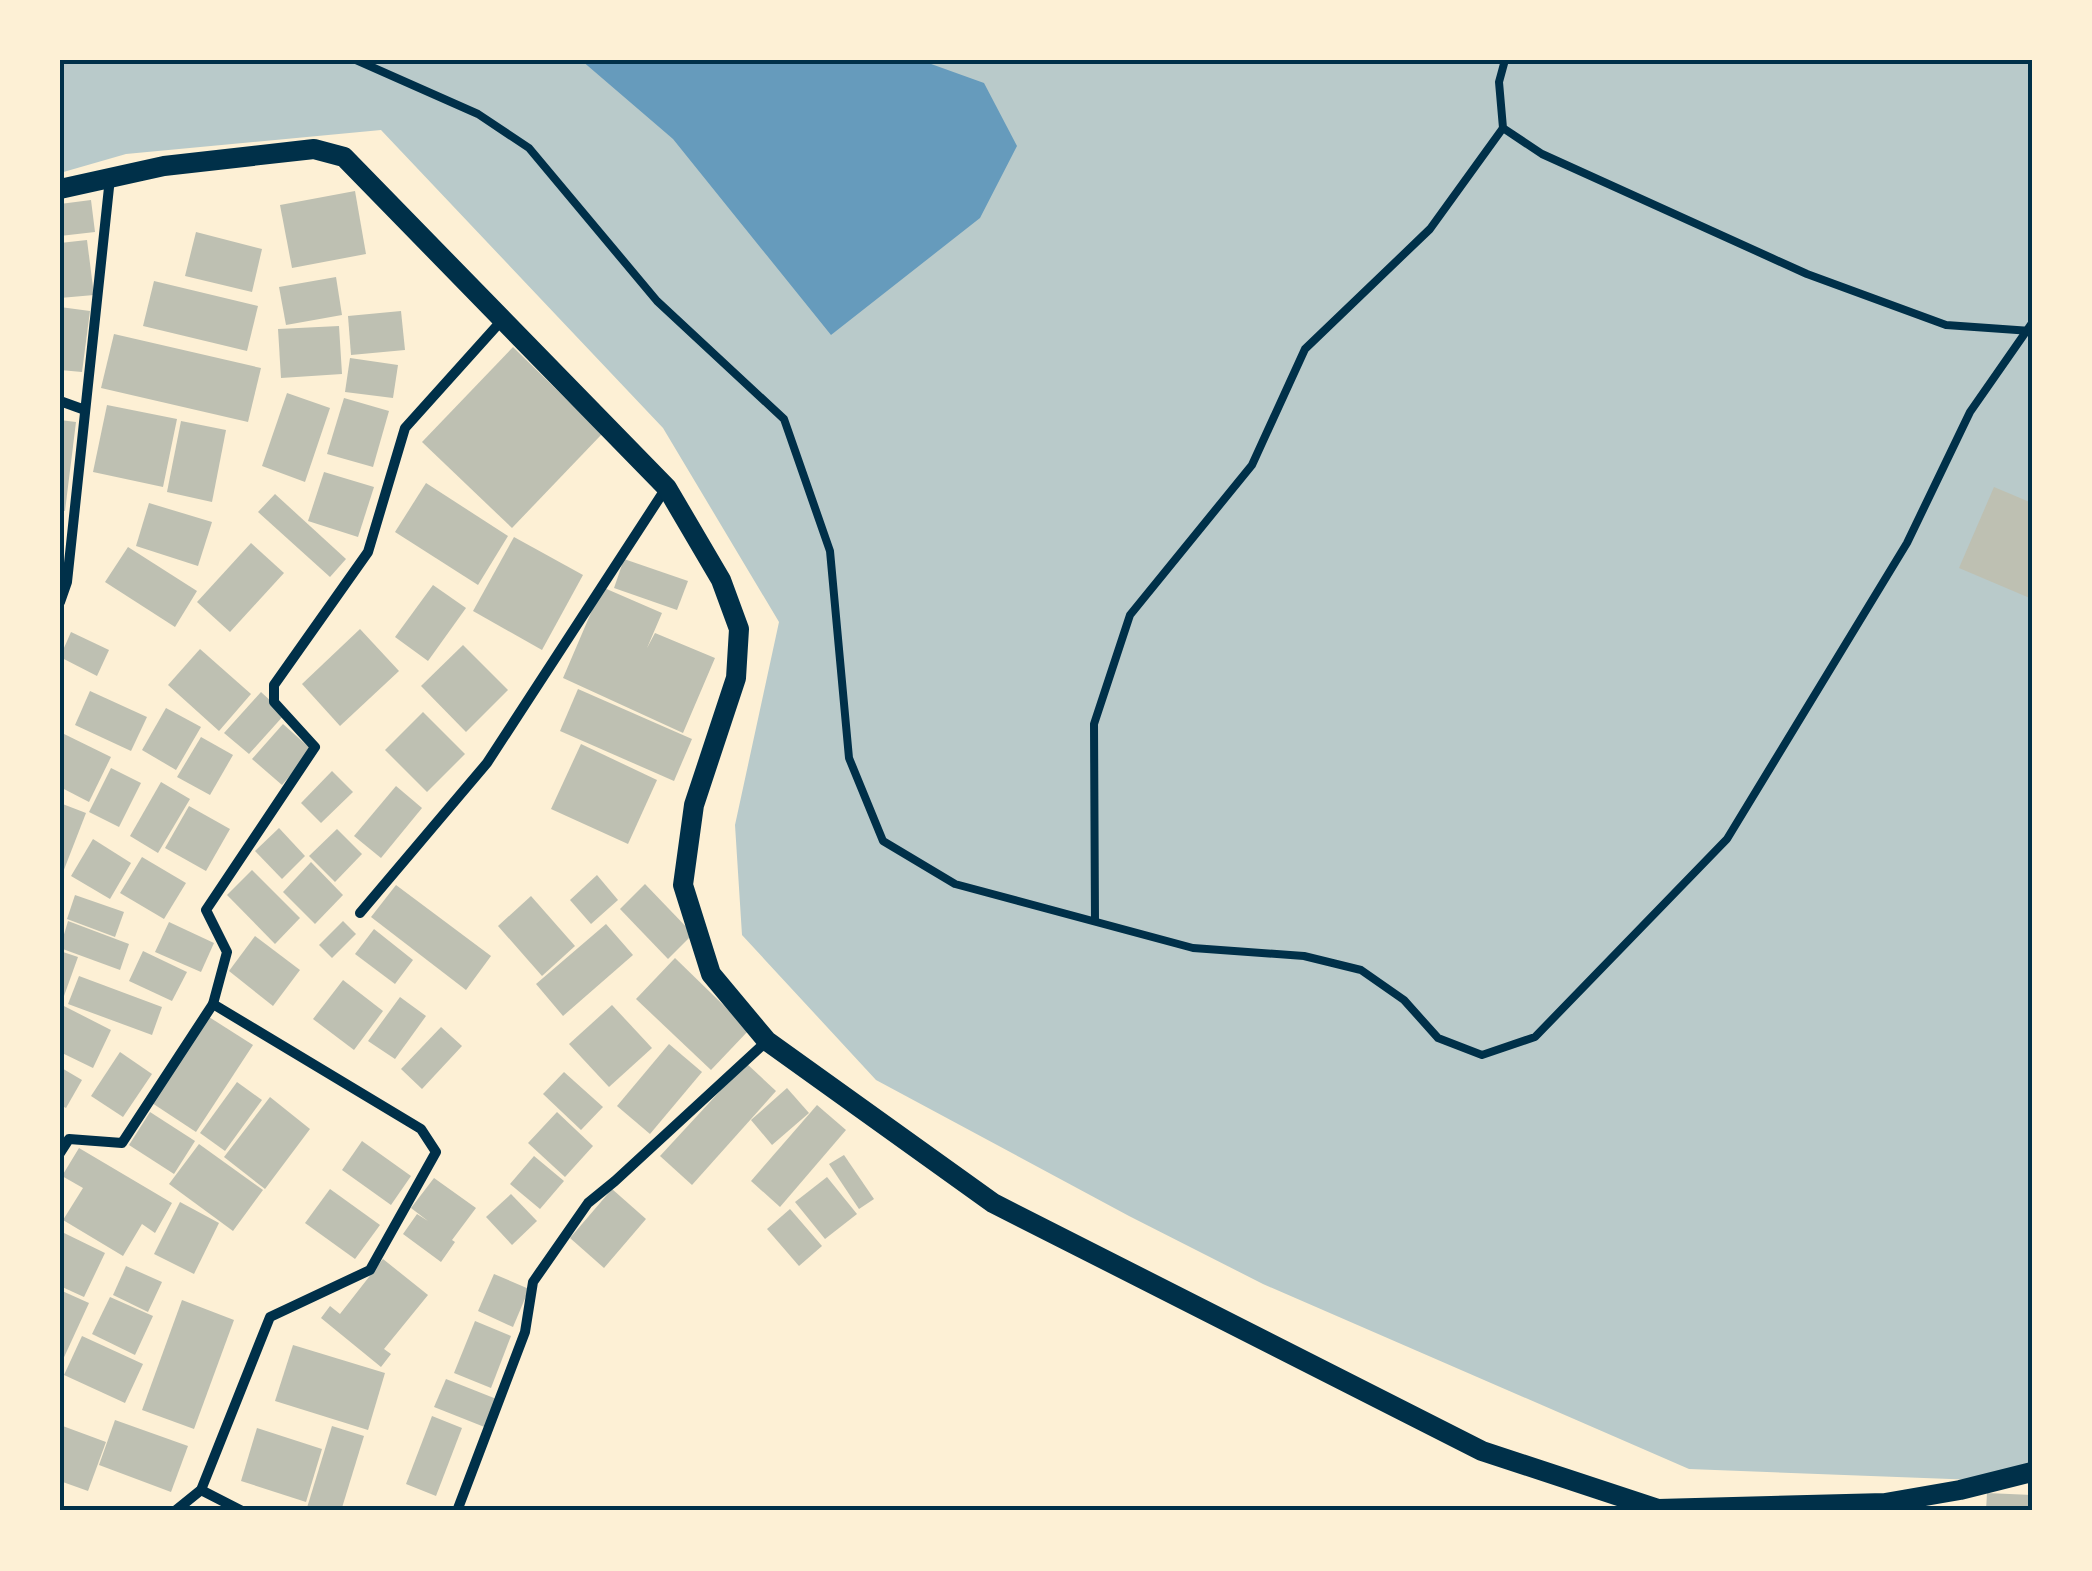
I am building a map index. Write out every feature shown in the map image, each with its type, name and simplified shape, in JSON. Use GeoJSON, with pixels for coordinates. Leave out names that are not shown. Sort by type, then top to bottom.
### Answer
{"type":"FeatureCollection","features":[{"type":"Feature","properties":{"kind":"main road"},"geometry":{"type":"LineString","coordinates":[[60,189],[164,166],[314,148],[344,156],[666,488],[721,580],[739,629],[736,678],[694,805],[683,885],[711,974],[767,1041],[993,1203],[1482,1450],[1658,1509],[1885,1507],[2032,1472]]}},
{"type":"Feature","properties":{"kind":"street"},"geometry":{"type":"LineString","coordinates":[[60,602],[67,582],[110,178]]}},
{"type":"Feature","properties":{"kind":"street"},"geometry":{"type":"LineString","coordinates":[[60,1154],[69,1139],[122,1144],[212,1004],[228,952],[206,910],[315,747],[274,702],[274,685],[368,552],[405,428],[504,318]]}},
{"type":"Feature","properties":{"kind":"street"},"geometry":{"type":"LineString","coordinates":[[60,401],[85,410]]}},
{"type":"Feature","properties":{"kind":"street"},"geometry":{"type":"LineString","coordinates":[[360,912],[487,763],[666,488]]}},
{"type":"Feature","properties":{"kind":"street"},"geometry":{"type":"LineString","coordinates":[[176,1511],[202,1490],[270,1317],[370,1270],[436,1152],[420,1129],[212,1004]]}},
{"type":"Feature","properties":{"kind":"street"},"geometry":{"type":"LineString","coordinates":[[456,1511],[525,1332],[534,1282],[588,1203],[767,1041]]}},
{"type":"Feature","properties":{"kind":"street"},"geometry":{"type":"LineString","coordinates":[[202,1490],[242,1511]]}},
{"type":"Feature","properties":{"kind":"lane"},"geometry":{"type":"LineString","coordinates":[[356,60],[478,114],[529,148],[657,301],[784,419],[830,551],[848,758],[883,841],[955,884],[1194,948],[1304,956],[1361,970],[1404,1000],[1438,1038],[1482,1055],[1535,1036],[1727,840],[1907,543],[1970,412],[2030,328]]}},
{"type":"Feature","properties":{"kind":"lane"},"geometry":{"type":"LineString","coordinates":[[1094,920],[1094,724],[1130,615],[1252,465],[1305,349],[1430,229],[1503,128],[1499,82],[1505,60]]}},
{"type":"Feature","properties":{"kind":"lane"},"geometry":{"type":"LineString","coordinates":[[1503,128],[1542,154],[1807,274],[1946,326],[2030,328]]}},
{"type":"Feature","properties":{"kind":"shaded area"},"geometry":{"type":"Polygon","coordinates":[[[60,60],[2032,60],[2032,1469],[1977,1480],[1689,1469],[1263,1284],[876,1080],[742,935],[735,825],[779,622],[663,428],[381,130],[126,154],[60,173],[60,60]]]}},
{"type":"Feature","properties":{"kind":"water"},"geometry":{"type":"Polygon","coordinates":[[[581,60],[920,60],[984,83],[1017,146],[980,218],[831,335],[673,139],[581,60]]]}},
{"type":"Feature","properties":{"kind":"building"},"geometry":{"type":"Polygon","coordinates":[[[355,191],[366,254],[292,268],[280,205],[355,191]]]}},
{"type":"Feature","properties":{"kind":"building"},"geometry":{"type":"Polygon","coordinates":[[[91,200],[95,232],[60,236],[60,204],[91,200]]]}},
{"type":"Feature","properties":{"kind":"building"},"geometry":{"type":"Polygon","coordinates":[[[196,232],[262,249],[252,292],[185,276],[196,232]]]}},
{"type":"Feature","properties":{"kind":"building"},"geometry":{"type":"Polygon","coordinates":[[[87,240],[94,295],[60,298],[60,243],[87,240]]]}},
{"type":"Feature","properties":{"kind":"building"},"geometry":{"type":"Polygon","coordinates":[[[336,277],[342,315],[286,325],[279,287],[336,277]]]}},
{"type":"Feature","properties":{"kind":"building"},"geometry":{"type":"Polygon","coordinates":[[[154,281],[258,306],[247,351],[143,326],[154,281]]]}},
{"type":"Feature","properties":{"kind":"building"},"geometry":{"type":"Polygon","coordinates":[[[60,307],[90,311],[82,372],[60,370],[60,307]]]}},
{"type":"Feature","properties":{"kind":"building"},"geometry":{"type":"Polygon","coordinates":[[[401,311],[405,350],[351,355],[348,316],[401,311]]]}},
{"type":"Feature","properties":{"kind":"building"},"geometry":{"type":"Polygon","coordinates":[[[339,326],[342,374],[281,378],[278,329],[339,326]]]}},
{"type":"Feature","properties":{"kind":"building"},"geometry":{"type":"Polygon","coordinates":[[[114,334],[261,368],[248,422],[101,388],[114,334]]]}},
{"type":"Feature","properties":{"kind":"building"},"geometry":{"type":"Polygon","coordinates":[[[513,347],[602,434],[512,528],[422,442],[513,347]]]}},
{"type":"Feature","properties":{"kind":"building"},"geometry":{"type":"Polygon","coordinates":[[[350,358],[398,365],[393,398],[345,392],[350,358]]]}},
{"type":"Feature","properties":{"kind":"building"},"geometry":{"type":"Polygon","coordinates":[[[287,393],[330,408],[305,482],[262,466],[287,393]]]}},
{"type":"Feature","properties":{"kind":"building"},"geometry":{"type":"Polygon","coordinates":[[[344,398],[389,411],[373,467],[327,454],[344,398]]]}},
{"type":"Feature","properties":{"kind":"building"},"geometry":{"type":"Polygon","coordinates":[[[107,405],[177,419],[163,487],[93,472],[107,405]]]}},
{"type":"Feature","properties":{"kind":"building"},"geometry":{"type":"Polygon","coordinates":[[[60,420],[76,422],[65,511],[60,510],[60,420]]]}},
{"type":"Feature","properties":{"kind":"building"},"geometry":{"type":"Polygon","coordinates":[[[181,421],[226,430],[212,502],[167,492],[181,421]]]}},
{"type":"Feature","properties":{"kind":"building"},"geometry":{"type":"Polygon","coordinates":[[[324,472],[374,487],[358,537],[308,521],[324,472]]]}},
{"type":"Feature","properties":{"kind":"building"},"geometry":{"type":"Polygon","coordinates":[[[426,483],[508,536],[478,585],[395,532],[426,483]]]}},
{"type":"Feature","properties":{"kind":"building"},"geometry":{"type":"Polygon","coordinates":[[[1994,487],[2032,503],[2032,599],[1959,568],[1994,487]]]}},
{"type":"Feature","properties":{"kind":"building"},"geometry":{"type":"Polygon","coordinates":[[[275,494],[346,559],[330,577],[258,512],[275,494]]]}},
{"type":"Feature","properties":{"kind":"building"},"geometry":{"type":"Polygon","coordinates":[[[149,503],[212,522],[198,566],[136,546],[149,503]]]}},
{"type":"Feature","properties":{"kind":"building"},"geometry":{"type":"Polygon","coordinates":[[[514,537],[583,575],[542,650],[473,611],[514,537]]]}},
{"type":"Feature","properties":{"kind":"building"},"geometry":{"type":"Polygon","coordinates":[[[251,543],[284,573],[230,632],[197,602],[251,543]]]}},
{"type":"Feature","properties":{"kind":"building"},"geometry":{"type":"Polygon","coordinates":[[[128,547],[197,591],[175,627],[105,582],[128,547]]]}},
{"type":"Feature","properties":{"kind":"building"},"geometry":{"type":"Polygon","coordinates":[[[624,559],[688,581],[677,610],[614,588],[624,559]]]}},
{"type":"Feature","properties":{"kind":"building"},"geometry":{"type":"Polygon","coordinates":[[[433,585],[466,608],[428,661],[395,637],[433,585]]]}},
{"type":"Feature","properties":{"kind":"building"},"geometry":{"type":"Polygon","coordinates":[[[602,587],[662,613],[647,648],[655,633],[715,658],[683,733],[563,678],[602,587]]]}},
{"type":"Feature","properties":{"kind":"building"},"geometry":{"type":"Polygon","coordinates":[[[360,629],[399,671],[340,726],[302,684],[360,629]]]}},
{"type":"Feature","properties":{"kind":"building"},"geometry":{"type":"Polygon","coordinates":[[[71,632],[109,650],[97,676],[60,657],[71,632]]]}},
{"type":"Feature","properties":{"kind":"building"},"geometry":{"type":"Polygon","coordinates":[[[463,645],[508,690],[466,732],[421,686],[463,645]]]}},
{"type":"Feature","properties":{"kind":"building"},"geometry":{"type":"Polygon","coordinates":[[[200,649],[251,694],[219,731],[168,685],[200,649]]]}},
{"type":"Feature","properties":{"kind":"building"},"geometry":{"type":"Polygon","coordinates":[[[578,689],[692,739],[674,781],[560,731],[578,689]]]}},
{"type":"Feature","properties":{"kind":"building"},"geometry":{"type":"Polygon","coordinates":[[[90,691],[147,717],[131,751],[75,725],[90,691]]]}},
{"type":"Feature","properties":{"kind":"building"},"geometry":{"type":"Polygon","coordinates":[[[261,692],[285,714],[249,754],[224,733],[261,692]]]}},
{"type":"Feature","properties":{"kind":"building"},"geometry":{"type":"Polygon","coordinates":[[[166,708],[201,727],[176,770],[142,750],[166,708]]]}},
{"type":"Feature","properties":{"kind":"building"},"geometry":{"type":"Polygon","coordinates":[[[423,712],[465,754],[427,792],[385,750],[423,712]]]}},
{"type":"Feature","properties":{"kind":"building"},"geometry":{"type":"Polygon","coordinates":[[[283,724],[312,750],[282,785],[252,759],[283,724]]]}},
{"type":"Feature","properties":{"kind":"building"},"geometry":{"type":"Polygon","coordinates":[[[60,732],[111,757],[89,802],[60,787],[60,732]]]}},
{"type":"Feature","properties":{"kind":"building"},"geometry":{"type":"Polygon","coordinates":[[[201,737],[233,755],[210,795],[177,777],[201,737]]]}},
{"type":"Feature","properties":{"kind":"building"},"geometry":{"type":"Polygon","coordinates":[[[581,744],[657,780],[628,844],[551,809],[581,744]]]}},
{"type":"Feature","properties":{"kind":"building"},"geometry":{"type":"Polygon","coordinates":[[[111,768],[141,783],[119,827],[89,812],[111,768]]]}},
{"type":"Feature","properties":{"kind":"building"},"geometry":{"type":"Polygon","coordinates":[[[332,771],[353,792],[321,823],[301,803],[332,771]]]}},
{"type":"Feature","properties":{"kind":"building"},"geometry":{"type":"Polygon","coordinates":[[[161,782],[190,799],[158,853],[130,836],[161,782]]]}},
{"type":"Feature","properties":{"kind":"building"},"geometry":{"type":"Polygon","coordinates":[[[396,786],[422,808],[381,858],[354,836],[396,786]]]}},
{"type":"Feature","properties":{"kind":"building"},"geometry":{"type":"Polygon","coordinates":[[[60,803],[86,813],[60,880],[60,803]]]}},
{"type":"Feature","properties":{"kind":"building"},"geometry":{"type":"Polygon","coordinates":[[[189,806],[230,829],[206,871],[165,848],[189,806]]]}},
{"type":"Feature","properties":{"kind":"building"},"geometry":{"type":"Polygon","coordinates":[[[279,828],[305,856],[282,879],[255,851],[279,828]]]}},
{"type":"Feature","properties":{"kind":"building"},"geometry":{"type":"Polygon","coordinates":[[[337,829],[362,854],[335,882],[309,856],[337,829]]]}},
{"type":"Feature","properties":{"kind":"building"},"geometry":{"type":"Polygon","coordinates":[[[93,839],[131,863],[110,899],[71,876],[93,839]]]}},
{"type":"Feature","properties":{"kind":"building"},"geometry":{"type":"Polygon","coordinates":[[[142,857],[186,883],[164,919],[120,893],[142,857]]]}},
{"type":"Feature","properties":{"kind":"building"},"geometry":{"type":"Polygon","coordinates":[[[311,862],[343,895],[315,924],[283,892],[311,862]]]}},
{"type":"Feature","properties":{"kind":"building"},"geometry":{"type":"Polygon","coordinates":[[[252,870],[300,918],[275,944],[227,895],[252,870]]]}},
{"type":"Feature","properties":{"kind":"building"},"geometry":{"type":"Polygon","coordinates":[[[597,875],[618,900],[591,924],[570,900],[597,875]]]}},
{"type":"Feature","properties":{"kind":"building"},"geometry":{"type":"Polygon","coordinates":[[[645,884],[693,934],[668,959],[620,909],[645,884]]]}},
{"type":"Feature","properties":{"kind":"building"},"geometry":{"type":"Polygon","coordinates":[[[396,885],[491,956],[466,990],[371,917],[396,885]]]}},
{"type":"Feature","properties":{"kind":"building"},"geometry":{"type":"Polygon","coordinates":[[[75,895],[124,912],[115,937],[67,919],[75,895]]]}},
{"type":"Feature","properties":{"kind":"building"},"geometry":{"type":"Polygon","coordinates":[[[531,896],[575,946],[542,976],[498,926],[531,896]]]}},
{"type":"Feature","properties":{"kind":"building"},"geometry":{"type":"Polygon","coordinates":[[[68,921],[129,944],[120,970],[60,948],[68,921]]]}},
{"type":"Feature","properties":{"kind":"building"},"geometry":{"type":"Polygon","coordinates":[[[343,921],[356,934],[332,958],[319,945],[343,921]]]}},
{"type":"Feature","properties":{"kind":"building"},"geometry":{"type":"Polygon","coordinates":[[[169,922],[214,943],[201,972],[155,952],[169,922]]]}},
{"type":"Feature","properties":{"kind":"building"},"geometry":{"type":"Polygon","coordinates":[[[606,924],[633,955],[563,1016],[536,984],[606,924]]]}},
{"type":"Feature","properties":{"kind":"building"},"geometry":{"type":"Polygon","coordinates":[[[374,929],[413,960],[395,984],[355,954],[374,929]]]}},
{"type":"Feature","properties":{"kind":"building"},"geometry":{"type":"Polygon","coordinates":[[[255,936],[300,970],[273,1006],[229,971],[255,936]]]}},
{"type":"Feature","properties":{"kind":"building"},"geometry":{"type":"Polygon","coordinates":[[[60,951],[78,957],[64,996],[60,994],[60,951]]]}},
{"type":"Feature","properties":{"kind":"building"},"geometry":{"type":"Polygon","coordinates":[[[143,951],[187,972],[172,1001],[129,981],[143,951]]]}},
{"type":"Feature","properties":{"kind":"building"},"geometry":{"type":"Polygon","coordinates":[[[675,958],[749,1030],[711,1070],[636,999],[675,958]]]}},
{"type":"Feature","properties":{"kind":"building"},"geometry":{"type":"Polygon","coordinates":[[[79,976],[162,1007],[152,1035],[68,1004],[79,976]]]}},
{"type":"Feature","properties":{"kind":"building"},"geometry":{"type":"Polygon","coordinates":[[[343,980],[383,1011],[354,1050],[313,1019],[343,980]]]}},
{"type":"Feature","properties":{"kind":"building"},"geometry":{"type":"Polygon","coordinates":[[[400,997],[426,1016],[395,1059],[368,1041],[400,997]]]}},
{"type":"Feature","properties":{"kind":"building"},"geometry":{"type":"Polygon","coordinates":[[[60,1004],[111,1030],[93,1068],[60,1052],[60,1004]]]}},
{"type":"Feature","properties":{"kind":"building"},"geometry":{"type":"Polygon","coordinates":[[[612,1005],[652,1048],[609,1087],[569,1044],[612,1005]]]}},
{"type":"Feature","properties":{"kind":"building"},"geometry":{"type":"Polygon","coordinates":[[[209,1017],[253,1045],[196,1132],[152,1103],[209,1017]]]}},
{"type":"Feature","properties":{"kind":"building"},"geometry":{"type":"Polygon","coordinates":[[[441,1027],[462,1046],[422,1089],[401,1069],[441,1027]]]}},
{"type":"Feature","properties":{"kind":"building"},"geometry":{"type":"Polygon","coordinates":[[[669,1044],[702,1072],[650,1134],[617,1106],[669,1044]]]}},
{"type":"Feature","properties":{"kind":"building"},"geometry":{"type":"Polygon","coordinates":[[[120,1052],[152,1074],[123,1117],[91,1096],[120,1052]]]}},
{"type":"Feature","properties":{"kind":"building"},"geometry":{"type":"Polygon","coordinates":[[[746,1063],[776,1091],[692,1185],[660,1156],[746,1063]]]}},
{"type":"Feature","properties":{"kind":"building"},"geometry":{"type":"Polygon","coordinates":[[[60,1067],[82,1080],[66,1108],[60,1105],[60,1067]]]}},
{"type":"Feature","properties":{"kind":"building"},"geometry":{"type":"Polygon","coordinates":[[[564,1072],[603,1107],[581,1130],[543,1094],[564,1072]]]}},
{"type":"Feature","properties":{"kind":"building"},"geometry":{"type":"Polygon","coordinates":[[[237,1082],[262,1100],[225,1151],[200,1133],[237,1082]]]}},
{"type":"Feature","properties":{"kind":"building"},"geometry":{"type":"Polygon","coordinates":[[[787,1088],[809,1113],[772,1145],[751,1120],[787,1088]]]}},
{"type":"Feature","properties":{"kind":"building"},"geometry":{"type":"Polygon","coordinates":[[[270,1097],[310,1129],[265,1189],[224,1157],[270,1097]]]}},
{"type":"Feature","properties":{"kind":"building"},"geometry":{"type":"Polygon","coordinates":[[[817,1105],[846,1130],[780,1207],[751,1181],[817,1105]]]}},
{"type":"Feature","properties":{"kind":"building"},"geometry":{"type":"Polygon","coordinates":[[[150,1112],[195,1141],[174,1174],[129,1145],[150,1112]]]}},
{"type":"Feature","properties":{"kind":"building"},"geometry":{"type":"Polygon","coordinates":[[[557,1112],[593,1146],[565,1177],[528,1143],[557,1112]]]}},
{"type":"Feature","properties":{"kind":"building"},"geometry":{"type":"Polygon","coordinates":[[[362,1141],[411,1176],[391,1205],[342,1170],[362,1141]]]}},
{"type":"Feature","properties":{"kind":"building"},"geometry":{"type":"Polygon","coordinates":[[[199,1144],[263,1190],[233,1231],[169,1184],[199,1144]]]}},
{"type":"Feature","properties":{"kind":"building"},"geometry":{"type":"Polygon","coordinates":[[[79,1148],[172,1203],[155,1233],[142,1224],[123,1256],[63,1220],[83,1188],[62,1176],[79,1148]]]}},
{"type":"Feature","properties":{"kind":"building"},"geometry":{"type":"Polygon","coordinates":[[[844,1155],[874,1199],[859,1209],[829,1164],[844,1155]]]}},
{"type":"Feature","properties":{"kind":"building"},"geometry":{"type":"Polygon","coordinates":[[[534,1156],[564,1181],[540,1209],[510,1184],[534,1156]]]}},
{"type":"Feature","properties":{"kind":"building"},"geometry":{"type":"Polygon","coordinates":[[[827,1177],[857,1214],[825,1239],[795,1202],[827,1177]]]}},
{"type":"Feature","properties":{"kind":"building"},"geometry":{"type":"Polygon","coordinates":[[[434,1178],[476,1208],[441,1262],[403,1234],[417,1214],[428,1221],[411,1208],[434,1178]]]}},
{"type":"Feature","properties":{"kind":"building"},"geometry":{"type":"Polygon","coordinates":[[[330,1189],[380,1225],[355,1259],[305,1223],[330,1189]]]}},
{"type":"Feature","properties":{"kind":"building"},"geometry":{"type":"Polygon","coordinates":[[[612,1189],[646,1219],[604,1268],[570,1238],[612,1189]]]}},
{"type":"Feature","properties":{"kind":"building"},"geometry":{"type":"Polygon","coordinates":[[[511,1194],[537,1221],[512,1245],[486,1217],[511,1194]]]}},
{"type":"Feature","properties":{"kind":"building"},"geometry":{"type":"Polygon","coordinates":[[[180,1202],[219,1223],[194,1274],[154,1254],[180,1202]]]}},
{"type":"Feature","properties":{"kind":"building"},"geometry":{"type":"Polygon","coordinates":[[[790,1209],[822,1246],[799,1266],[767,1229],[790,1209]]]}},
{"type":"Feature","properties":{"kind":"building"},"geometry":{"type":"Polygon","coordinates":[[[60,1231],[105,1253],[84,1297],[60,1286],[60,1231]]]}},
{"type":"Feature","properties":{"kind":"building"},"geometry":{"type":"Polygon","coordinates":[[[383,1259],[428,1295],[384,1349],[391,1354],[381,1367],[321,1318],[330,1306],[340,1314],[383,1259]]]}},
{"type":"Feature","properties":{"kind":"building"},"geometry":{"type":"Polygon","coordinates":[[[126,1266],[162,1282],[148,1312],[113,1295],[126,1266]]]}},
{"type":"Feature","properties":{"kind":"building"},"geometry":{"type":"Polygon","coordinates":[[[494,1274],[529,1289],[513,1327],[478,1311],[494,1274]]]}},
{"type":"Feature","properties":{"kind":"building"},"geometry":{"type":"Polygon","coordinates":[[[60,1290],[89,1303],[60,1366],[60,1290]]]}},
{"type":"Feature","properties":{"kind":"building"},"geometry":{"type":"Polygon","coordinates":[[[110,1297],[153,1316],[135,1355],[92,1334],[110,1297]]]}},
{"type":"Feature","properties":{"kind":"building"},"geometry":{"type":"Polygon","coordinates":[[[182,1300],[234,1320],[194,1429],[142,1410],[182,1300]]]}},
{"type":"Feature","properties":{"kind":"building"},"geometry":{"type":"Polygon","coordinates":[[[475,1321],[511,1336],[491,1388],[454,1373],[475,1321]]]}},
{"type":"Feature","properties":{"kind":"building"},"geometry":{"type":"Polygon","coordinates":[[[82,1336],[143,1364],[125,1403],[64,1375],[82,1336]]]}},
{"type":"Feature","properties":{"kind":"building"},"geometry":{"type":"Polygon","coordinates":[[[293,1345],[385,1373],[368,1430],[275,1401],[293,1345]]]}},
{"type":"Feature","properties":{"kind":"building"},"geometry":{"type":"Polygon","coordinates":[[[446,1379],[499,1400],[487,1428],[434,1407],[446,1379]]]}},
{"type":"Feature","properties":{"kind":"building"},"geometry":{"type":"Polygon","coordinates":[[[432,1416],[462,1428],[436,1496],[406,1484],[432,1416]]]}},
{"type":"Feature","properties":{"kind":"building"},"geometry":{"type":"Polygon","coordinates":[[[115,1420],[188,1446],[171,1492],[99,1465],[115,1420]]]}},
{"type":"Feature","properties":{"kind":"building"},"geometry":{"type":"Polygon","coordinates":[[[60,1425],[106,1442],[88,1491],[60,1481],[60,1425]]]}},
{"type":"Feature","properties":{"kind":"building"},"geometry":{"type":"Polygon","coordinates":[[[332,1426],[364,1436],[341,1511],[306,1511],[332,1426]]]}},
{"type":"Feature","properties":{"kind":"building"},"geometry":{"type":"Polygon","coordinates":[[[257,1428],[322,1449],[306,1502],[241,1481],[257,1428]]]}},
{"type":"Feature","properties":{"kind":"building"},"geometry":{"type":"Polygon","coordinates":[[[1987,1493],[2032,1495],[2032,1511],[1986,1511],[1987,1493]]]}}]}
